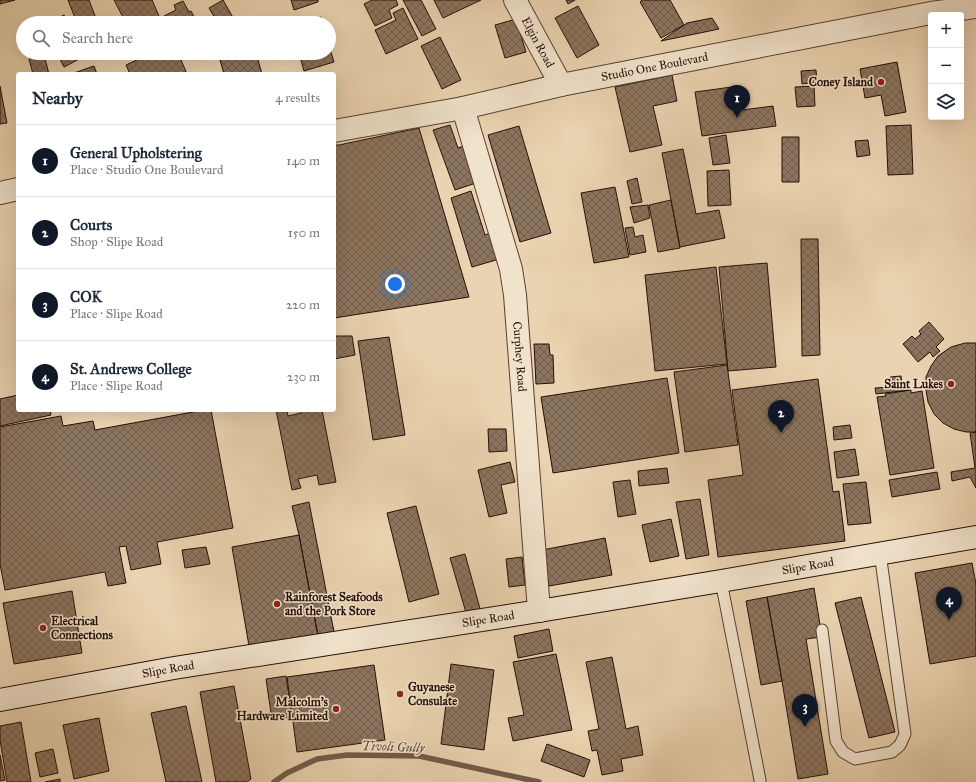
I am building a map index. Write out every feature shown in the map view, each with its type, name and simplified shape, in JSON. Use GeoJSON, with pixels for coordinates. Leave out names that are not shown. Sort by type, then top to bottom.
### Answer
{"type":"FeatureCollection","features":[{"type":"Feature","properties":{"kind":"street","name":"Elgin Road"},"geometry":{"type":"LineString","coordinates":[[515,0],[561,85]]}},
{"type":"Feature","properties":{"kind":"street","name":"Studio One Boulevard"},"geometry":{"type":"LineString","coordinates":[[336,131],[463,108],[561,85],[928,7],[976,6]]}},
{"type":"Feature","properties":{"kind":"street","name":"Curphey Road"},"geometry":{"type":"LineString","coordinates":[[463,108],[512,269],[539,612]]}},
{"type":"Feature","properties":{"kind":"street"},"geometry":{"type":"LineString","coordinates":[[0,192],[16,189]]}},
{"type":"Feature","properties":{"kind":"street","name":"Slipe Road"},"geometry":{"type":"LineString","coordinates":[[0,700],[174,668],[539,612],[976,537]]}},
{"type":"Feature","properties":{"kind":"lane"},"geometry":{"type":"LineString","coordinates":[[822,630],[836,741],[843,752],[855,759],[892,752],[900,745],[905,734],[880,553]]}},
{"type":"Feature","properties":{"kind":"lane"},"geometry":{"type":"LineString","coordinates":[[721,581],[760,780]]}},
{"type":"Feature","properties":{"kind":"building"},"geometry":{"type":"Polygon","coordinates":[[[0,0],[15,0],[0,4],[0,0]]]}},
{"type":"Feature","properties":{"kind":"building"},"geometry":{"type":"Polygon","coordinates":[[[68,0],[89,0],[95,16],[74,16],[68,0]]]}},
{"type":"Feature","properties":{"kind":"building"},"geometry":{"type":"Polygon","coordinates":[[[114,0],[152,0],[159,16],[122,16],[114,0]]]}},
{"type":"Feature","properties":{"kind":"building"},"geometry":{"type":"Polygon","coordinates":[[[223,0],[232,16],[214,16],[209,8],[223,0]]]}},
{"type":"Feature","properties":{"kind":"building"},"geometry":{"type":"Polygon","coordinates":[[[291,0],[318,0],[318,2],[294,10],[291,0]]]}},
{"type":"Feature","properties":{"kind":"building"},"geometry":{"type":"Polygon","coordinates":[[[372,0],[396,0],[398,5],[389,10],[392,18],[375,26],[364,4],[372,0]]]}},
{"type":"Feature","properties":{"kind":"building"},"geometry":{"type":"Polygon","coordinates":[[[403,0],[421,0],[436,29],[422,36],[403,0]]]}},
{"type":"Feature","properties":{"kind":"building"},"geometry":{"type":"Polygon","coordinates":[[[434,0],[481,0],[443,18],[434,0]]]}},
{"type":"Feature","properties":{"kind":"building"},"geometry":{"type":"Polygon","coordinates":[[[566,0],[575,0],[568,4],[566,0]]]}},
{"type":"Feature","properties":{"kind":"building"},"geometry":{"type":"Polygon","coordinates":[[[642,0],[670,0],[684,25],[661,38],[640,2],[642,0]]]}},
{"type":"Feature","properties":{"kind":"building"},"geometry":{"type":"Polygon","coordinates":[[[183,1],[189,12],[191,11],[194,16],[164,16],[176,10],[174,5],[183,1]]]}},
{"type":"Feature","properties":{"kind":"building"},"geometry":{"type":"Polygon","coordinates":[[[578,6],[599,45],[577,58],[555,18],[578,6]]]}},
{"type":"Feature","properties":{"kind":"building"},"geometry":{"type":"Polygon","coordinates":[[[403,8],[418,39],[386,54],[375,30],[396,20],[393,13],[403,8]]]}},
{"type":"Feature","properties":{"kind":"building"},"geometry":{"type":"Polygon","coordinates":[[[712,18],[719,29],[661,41],[687,23],[712,18]]]}},
{"type":"Feature","properties":{"kind":"building"},"geometry":{"type":"Polygon","coordinates":[[[516,19],[526,52],[505,58],[495,25],[516,19]]]}},
{"type":"Feature","properties":{"kind":"building"},"geometry":{"type":"Polygon","coordinates":[[[440,37],[461,80],[442,89],[421,46],[440,37]]]}},
{"type":"Feature","properties":{"kind":"building"},"geometry":{"type":"Polygon","coordinates":[[[29,60],[45,60],[48,72],[32,72],[29,60]]]}},
{"type":"Feature","properties":{"kind":"building"},"geometry":{"type":"Polygon","coordinates":[[[60,60],[77,60],[64,67],[60,60]]]}},
{"type":"Feature","properties":{"kind":"building"},"geometry":{"type":"Polygon","coordinates":[[[137,60],[181,60],[186,72],[129,72],[126,65],[137,60]]]}},
{"type":"Feature","properties":{"kind":"building"},"geometry":{"type":"Polygon","coordinates":[[[220,60],[258,60],[261,72],[223,72],[220,60]]]}},
{"type":"Feature","properties":{"kind":"building"},"geometry":{"type":"Polygon","coordinates":[[[301,60],[333,60],[334,62],[304,71],[301,60]]]}},
{"type":"Feature","properties":{"kind":"building","name":"Coney Island"},"geometry":{"type":"Polygon","coordinates":[[[897,62],[906,112],[885,116],[881,95],[865,98],[860,69],[897,62]]]}},
{"type":"Feature","properties":{"kind":"building"},"geometry":{"type":"Polygon","coordinates":[[[94,66],[96,72],[77,72],[94,66]]]}},
{"type":"Feature","properties":{"kind":"building"},"geometry":{"type":"Polygon","coordinates":[[[816,70],[817,82],[802,84],[801,71],[816,70]]]}},
{"type":"Feature","properties":{"kind":"building"},"geometry":{"type":"Polygon","coordinates":[[[672,75],[677,101],[653,106],[662,145],[630,152],[615,87],[672,75]]]}},
{"type":"Feature","properties":{"kind":"building"},"geometry":{"type":"Polygon","coordinates":[[[0,86],[7,123],[0,124],[0,86]]]}},
{"type":"Feature","properties":{"kind":"building"},"geometry":{"type":"Polygon","coordinates":[[[739,86],[742,110],[773,106],[776,126],[702,136],[695,92],[739,86]]]}},
{"type":"Feature","properties":{"kind":"building"},"geometry":{"type":"Polygon","coordinates":[[[814,86],[815,106],[797,107],[795,87],[814,86]]]}},
{"type":"Feature","properties":{"kind":"building"},"geometry":{"type":"Polygon","coordinates":[[[450,125],[458,148],[469,144],[482,181],[455,190],[433,130],[450,125]]]}},
{"type":"Feature","properties":{"kind":"building"},"geometry":{"type":"Polygon","coordinates":[[[911,125],[913,174],[888,175],[886,126],[911,125]]]}},
{"type":"Feature","properties":{"kind":"building"},"geometry":{"type":"Polygon","coordinates":[[[519,126],[551,233],[520,242],[488,135],[519,126]]]}},
{"type":"Feature","properties":{"kind":"building"},"geometry":{"type":"Polygon","coordinates":[[[419,128],[469,297],[336,318],[336,145],[419,128]]]}},
{"type":"Feature","properties":{"kind":"building"},"geometry":{"type":"Polygon","coordinates":[[[726,135],[730,163],[713,165],[709,138],[726,135]]]}},
{"type":"Feature","properties":{"kind":"building"},"geometry":{"type":"Polygon","coordinates":[[[782,137],[799,137],[799,182],[782,182],[782,137]]]}},
{"type":"Feature","properties":{"kind":"building"},"geometry":{"type":"Polygon","coordinates":[[[868,140],[870,155],[857,157],[855,141],[868,140]]]}},
{"type":"Feature","properties":{"kind":"building"},"geometry":{"type":"Polygon","coordinates":[[[683,149],[696,214],[719,210],[725,238],[680,247],[662,153],[683,149]]]}},
{"type":"Feature","properties":{"kind":"building"},"geometry":{"type":"Polygon","coordinates":[[[729,170],[731,205],[708,206],[707,171],[729,170]]]}},
{"type":"Feature","properties":{"kind":"building"},"geometry":{"type":"Polygon","coordinates":[[[637,178],[642,202],[632,204],[627,181],[637,178]]]}},
{"type":"Feature","properties":{"kind":"building"},"geometry":{"type":"Polygon","coordinates":[[[615,187],[629,257],[594,263],[581,193],[615,187]]]}},
{"type":"Feature","properties":{"kind":"building"},"geometry":{"type":"Polygon","coordinates":[[[471,191],[485,235],[495,231],[503,258],[472,267],[451,198],[471,191]]]}},
{"type":"Feature","properties":{"kind":"building"},"geometry":{"type":"Polygon","coordinates":[[[671,200],[680,248],[658,252],[649,205],[671,200]]]}},
{"type":"Feature","properties":{"kind":"building"},"geometry":{"type":"Polygon","coordinates":[[[648,205],[650,218],[634,223],[630,207],[648,205]]]}},
{"type":"Feature","properties":{"kind":"building"},"geometry":{"type":"Polygon","coordinates":[[[633,227],[635,237],[643,235],[646,252],[630,255],[625,228],[633,227]]]}},
{"type":"Feature","properties":{"kind":"building"},"geometry":{"type":"Polygon","coordinates":[[[801,239],[818,239],[820,355],[802,356],[801,239]]]}},
{"type":"Feature","properties":{"kind":"building"},"geometry":{"type":"Polygon","coordinates":[[[767,263],[776,367],[728,371],[719,267],[767,263]]]}},
{"type":"Feature","properties":{"kind":"building"},"geometry":{"type":"Polygon","coordinates":[[[716,267],[727,364],[655,371],[645,275],[716,267]]]}},
{"type":"Feature","properties":{"kind":"building"},"geometry":{"type":"Polygon","coordinates":[[[929,322],[944,339],[936,347],[940,351],[933,357],[930,352],[918,362],[903,344],[912,336],[915,339],[921,334],[919,331],[929,322]]]}},
{"type":"Feature","properties":{"kind":"building"},"geometry":{"type":"Polygon","coordinates":[[[336,336],[352,336],[355,355],[336,359],[336,336]]]}},
{"type":"Feature","properties":{"kind":"building"},"geometry":{"type":"Polygon","coordinates":[[[389,337],[405,435],[373,440],[358,341],[389,337]]]}},
{"type":"Feature","properties":{"kind":"building","name":"Saint Lukes"},"geometry":{"type":"Polygon","coordinates":[[[965,343],[976,343],[976,432],[966,432],[954,429],[943,423],[934,414],[928,402],[926,390],[926,377],[938,356],[951,347],[965,343]]]}},
{"type":"Feature","properties":{"kind":"building"},"geometry":{"type":"Polygon","coordinates":[[[534,344],[549,344],[550,355],[553,355],[554,383],[536,384],[534,344]]]}},
{"type":"Feature","properties":{"kind":"building"},"geometry":{"type":"Polygon","coordinates":[[[727,365],[738,445],[685,452],[674,372],[727,365]]]}},
{"type":"Feature","properties":{"kind":"building"},"geometry":{"type":"Polygon","coordinates":[[[901,376],[902,383],[908,382],[909,390],[876,394],[875,388],[891,387],[890,377],[901,376]]]}},
{"type":"Feature","properties":{"kind":"building"},"geometry":{"type":"Polygon","coordinates":[[[667,378],[679,453],[553,473],[541,397],[667,378]]]}},
{"type":"Feature","properties":{"kind":"building"},"geometry":{"type":"Polygon","coordinates":[[[818,379],[833,492],[839,491],[845,541],[718,557],[708,480],[743,475],[732,390],[818,379]]]}},
{"type":"Feature","properties":{"kind":"building"},"geometry":{"type":"Polygon","coordinates":[[[911,390],[911,393],[922,391],[934,468],[890,475],[877,397],[886,396],[885,394],[911,390]]]}},
{"type":"Feature","properties":{"kind":"building"},"geometry":{"type":"Polygon","coordinates":[[[16,395],[16,412],[50,412],[51,415],[0,426],[0,399],[16,395]]]}},
{"type":"Feature","properties":{"kind":"building"},"geometry":{"type":"Polygon","coordinates":[[[193,412],[211,412],[233,528],[157,542],[161,564],[131,570],[126,546],[119,547],[126,583],[108,586],[105,572],[5,590],[0,564],[0,427],[61,416],[63,426],[93,421],[95,430],[193,412]]]}},
{"type":"Feature","properties":{"kind":"building"},"geometry":{"type":"Polygon","coordinates":[[[276,412],[287,412],[288,416],[301,412],[322,412],[336,482],[319,485],[317,475],[298,479],[301,488],[292,490],[276,412]]]}},
{"type":"Feature","properties":{"kind":"building"},"geometry":{"type":"Polygon","coordinates":[[[850,425],[852,438],[834,440],[833,427],[850,425]]]}},
{"type":"Feature","properties":{"kind":"building"},"geometry":{"type":"Polygon","coordinates":[[[488,429],[506,429],[507,451],[489,452],[488,429]]]}},
{"type":"Feature","properties":{"kind":"building"},"geometry":{"type":"Polygon","coordinates":[[[976,432],[976,488],[970,477],[952,481],[951,472],[975,468],[970,433],[976,432]]]}},
{"type":"Feature","properties":{"kind":"building"},"geometry":{"type":"Polygon","coordinates":[[[855,449],[859,475],[837,478],[834,452],[855,449]]]}},
{"type":"Feature","properties":{"kind":"building"},"geometry":{"type":"Polygon","coordinates":[[[510,462],[515,482],[501,485],[507,513],[489,517],[478,470],[510,462]]]}},
{"type":"Feature","properties":{"kind":"building"},"geometry":{"type":"Polygon","coordinates":[[[667,468],[669,483],[639,486],[638,471],[667,468]]]}},
{"type":"Feature","properties":{"kind":"building"},"geometry":{"type":"Polygon","coordinates":[[[937,472],[940,489],[892,497],[889,480],[937,472]]]}},
{"type":"Feature","properties":{"kind":"building"},"geometry":{"type":"Polygon","coordinates":[[[630,480],[636,514],[618,517],[613,482],[630,480]]]}},
{"type":"Feature","properties":{"kind":"building"},"geometry":{"type":"Polygon","coordinates":[[[866,482],[871,523],[848,525],[843,484],[866,482]]]}},
{"type":"Feature","properties":{"kind":"building"},"geometry":{"type":"Polygon","coordinates":[[[700,499],[709,555],[686,559],[676,502],[700,499]]]}},
{"type":"Feature","properties":{"kind":"building"},"geometry":{"type":"Polygon","coordinates":[[[309,502],[334,632],[318,636],[292,506],[309,502]]]}},
{"type":"Feature","properties":{"kind":"building"},"geometry":{"type":"Polygon","coordinates":[[[416,506],[439,594],[409,602],[387,513],[416,506]]]}},
{"type":"Feature","properties":{"kind":"building"},"geometry":{"type":"Polygon","coordinates":[[[671,519],[679,556],[650,562],[642,525],[671,519]]]}},
{"type":"Feature","properties":{"kind":"building","name":"Rainforest Seafoods and the Pork Store"},"geometry":{"type":"Polygon","coordinates":[[[299,535],[318,636],[249,646],[232,547],[299,535]]]}},
{"type":"Feature","properties":{"kind":"building"},"geometry":{"type":"Polygon","coordinates":[[[605,538],[612,575],[549,586],[542,550],[605,538]]]}},
{"type":"Feature","properties":{"kind":"building"},"geometry":{"type":"Polygon","coordinates":[[[206,547],[210,564],[185,568],[182,550],[206,547]]]}},
{"type":"Feature","properties":{"kind":"building"},"geometry":{"type":"Polygon","coordinates":[[[465,554],[482,616],[467,616],[450,558],[465,554]]]}},
{"type":"Feature","properties":{"kind":"building"},"geometry":{"type":"Polygon","coordinates":[[[522,557],[525,585],[509,587],[506,559],[522,557]]]}},
{"type":"Feature","properties":{"kind":"building"},"geometry":{"type":"Polygon","coordinates":[[[972,563],[976,584],[976,656],[930,664],[915,573],[972,563]]]}},
{"type":"Feature","properties":{"kind":"building"},"geometry":{"type":"Polygon","coordinates":[[[814,588],[822,637],[806,639],[828,774],[798,779],[767,597],[814,588]]]}},
{"type":"Feature","properties":{"kind":"building","name":"Electrical Connections"},"geometry":{"type":"Polygon","coordinates":[[[72,591],[82,653],[14,664],[3,603],[72,591]]]}},
{"type":"Feature","properties":{"kind":"building"},"geometry":{"type":"Polygon","coordinates":[[[767,597],[782,681],[761,685],[746,601],[767,597]]]}},
{"type":"Feature","properties":{"kind":"building"},"geometry":{"type":"Polygon","coordinates":[[[861,597],[895,732],[869,738],[835,603],[861,597]]]}},
{"type":"Feature","properties":{"kind":"building"},"geometry":{"type":"Polygon","coordinates":[[[549,629],[553,651],[518,658],[514,636],[549,629]]]}},
{"type":"Feature","properties":{"kind":"building"},"geometry":{"type":"Polygon","coordinates":[[[556,654],[572,730],[513,741],[508,718],[524,715],[513,662],[556,654]]]}},
{"type":"Feature","properties":{"kind":"building"},"geometry":{"type":"Polygon","coordinates":[[[612,657],[626,729],[638,726],[643,755],[621,759],[623,771],[602,775],[597,750],[592,751],[588,731],[599,729],[586,662],[612,657]]]}},
{"type":"Feature","properties":{"kind":"building"},"geometry":{"type":"Polygon","coordinates":[[[451,664],[494,670],[484,750],[441,744],[451,664]]]}},
{"type":"Feature","properties":{"kind":"building","name":"Malcolm's Hardware Limited"},"geometry":{"type":"Polygon","coordinates":[[[374,665],[385,740],[297,752],[287,677],[374,665]]]}},
{"type":"Feature","properties":{"kind":"building"},"geometry":{"type":"Polygon","coordinates":[[[286,676],[292,717],[272,720],[266,679],[286,676]]]}},
{"type":"Feature","properties":{"kind":"building"},"geometry":{"type":"Polygon","coordinates":[[[234,686],[251,779],[247,782],[216,782],[200,692],[234,686]]]}},
{"type":"Feature","properties":{"kind":"building"},"geometry":{"type":"Polygon","coordinates":[[[186,706],[202,782],[166,782],[151,713],[186,706]]]}},
{"type":"Feature","properties":{"kind":"building"},"geometry":{"type":"Polygon","coordinates":[[[99,718],[109,771],[74,779],[63,725],[99,718]]]}},
{"type":"Feature","properties":{"kind":"building"},"geometry":{"type":"Polygon","coordinates":[[[21,722],[31,782],[7,782],[0,740],[0,726],[21,722]]]}},
{"type":"Feature","properties":{"kind":"building"},"geometry":{"type":"Polygon","coordinates":[[[547,744],[590,760],[584,777],[541,761],[547,744]]]}},
{"type":"Feature","properties":{"kind":"building"},"geometry":{"type":"Polygon","coordinates":[[[53,749],[58,773],[40,777],[35,753],[53,749]]]}},
{"type":"Feature","properties":{"kind":"building"},"geometry":{"type":"Polygon","coordinates":[[[0,755],[5,780],[0,781],[0,755]]]}},
{"type":"Feature","properties":{"kind":"building"},"geometry":{"type":"Polygon","coordinates":[[[60,779],[60,782],[45,782],[60,779]]]}},
{"type":"Feature","properties":{"kind":"waterway","name":"Tivoli Gully"},"geometry":{"type":"LineString","coordinates":[[274,782],[287,773],[317,759],[347,755],[419,756],[539,782]]}},
{"type":"Feature","properties":{"kind":"place","name":"Coney Island"},"geometry":{"type":"Point","coordinates":[881,82]}},
{"type":"Feature","properties":{"kind":"place","name":"General Upholstering"},"geometry":{"type":"Point","coordinates":[737,118]}},
{"type":"Feature","properties":{"kind":"place","name":"Saint Lukes"},"geometry":{"type":"Point","coordinates":[951,384]}},
{"type":"Feature","properties":{"kind":"place","name":"Courts"},"geometry":{"type":"Point","coordinates":[781,433]}},
{"type":"Feature","properties":{"kind":"place","name":"Rainforest Seafoods and the Pork Store"},"geometry":{"type":"Point","coordinates":[277,604]}},
{"type":"Feature","properties":{"kind":"place","name":"St. Andrews College"},"geometry":{"type":"Point","coordinates":[949,620]}},
{"type":"Feature","properties":{"kind":"place","name":"Electrical Connections"},"geometry":{"type":"Point","coordinates":[43,628]}},
{"type":"Feature","properties":{"kind":"place","name":"Guyanese Consulate"},"geometry":{"type":"Point","coordinates":[400,694]}},
{"type":"Feature","properties":{"kind":"place","name":"Malcolm's Hardware Limited"},"geometry":{"type":"Point","coordinates":[336,709]}},
{"type":"Feature","properties":{"kind":"place","name":"COK"},"geometry":{"type":"Point","coordinates":[805,727]}}]}
